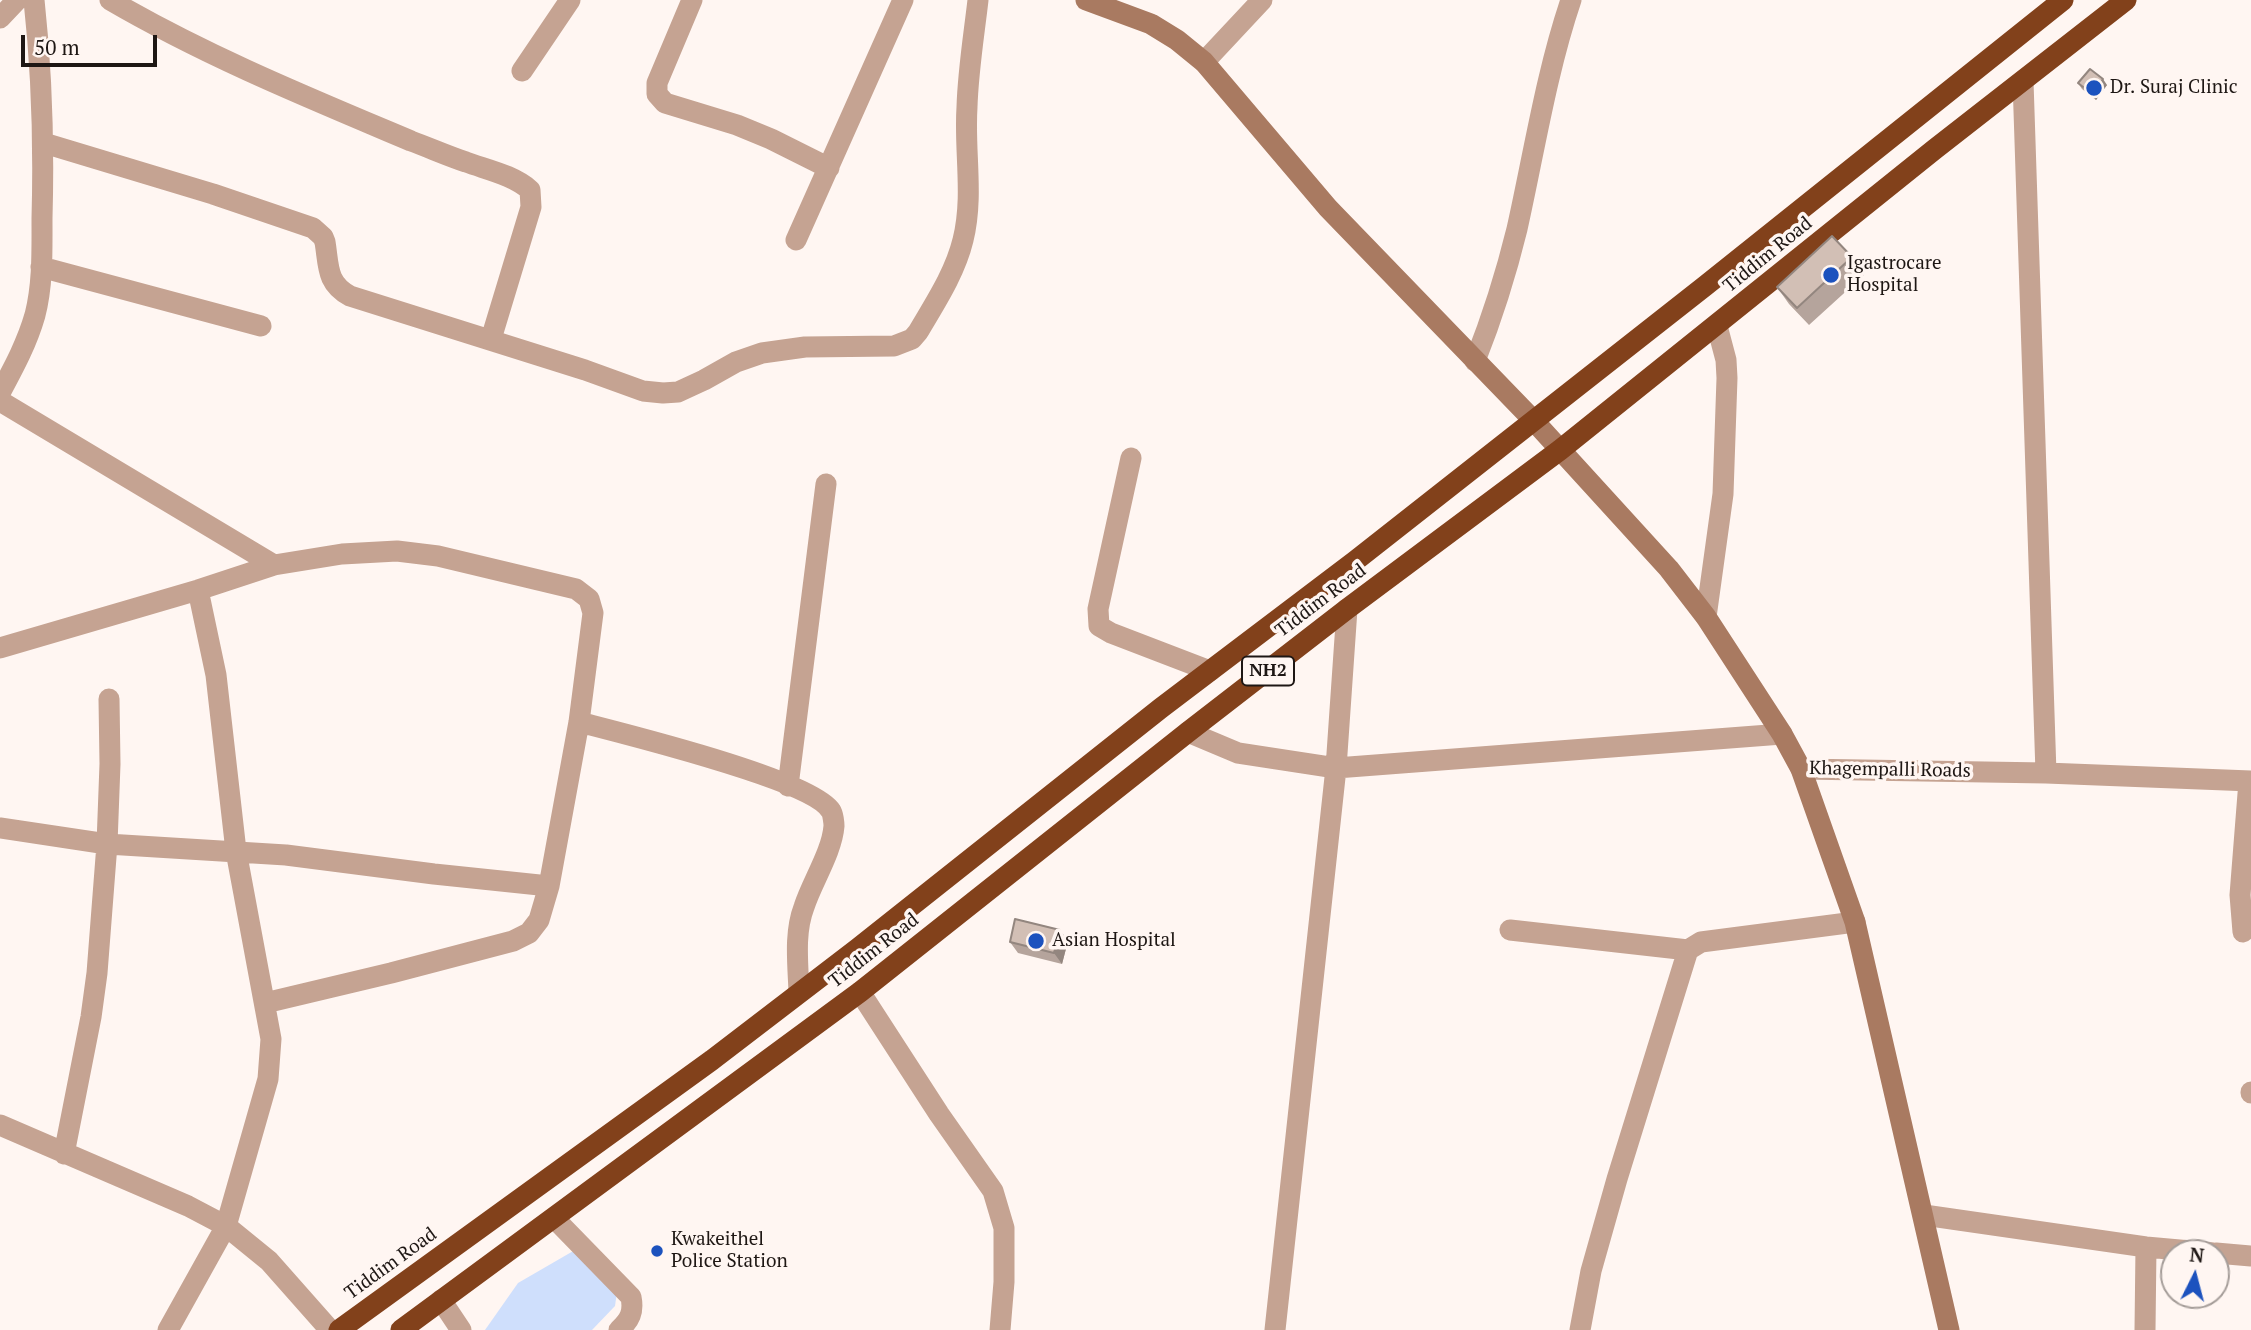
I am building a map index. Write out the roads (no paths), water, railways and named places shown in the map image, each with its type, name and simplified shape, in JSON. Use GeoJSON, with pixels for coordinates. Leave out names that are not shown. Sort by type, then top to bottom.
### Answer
{"type":"FeatureCollection","features":[{"type":"Feature","properties":{"kind":"highway","name":"Tiddim Road"},"geometry":{"type":"LineString","coordinates":[[339,1330],[712,1060],[1534,421],[2063,0]]}},
{"type":"Feature","properties":{"kind":"highway","name":"Tiddim Road"},"geometry":{"type":"LineString","coordinates":[[401,1330],[860,992],[1188,732],[1560,450],[2126,0]]}},
{"type":"Feature","properties":{"kind":"street"},"geometry":{"type":"LineString","coordinates":[[0,18],[17,0]]}},
{"type":"Feature","properties":{"kind":"street"},"geometry":{"type":"LineString","coordinates":[[0,393],[28,337],[36,312],[41,267],[44,143],[34,0]]}},
{"type":"Feature","properties":{"kind":"street"},"geometry":{"type":"LineString","coordinates":[[110,0],[155,27],[312,99],[445,155],[504,175],[530,190],[531,207],[491,339]]}},
{"type":"Feature","properties":{"kind":"street"},"geometry":{"type":"LineString","coordinates":[[522,71],[570,0]]}},
{"type":"Feature","properties":{"kind":"street"},"geometry":{"type":"LineString","coordinates":[[692,0],[657,83],[657,93],[665,103],[760,134],[829,168]]}},
{"type":"Feature","properties":{"kind":"street"},"geometry":{"type":"LineString","coordinates":[[796,240],[903,0]]}},
{"type":"Feature","properties":{"kind":"street"},"geometry":{"type":"LineString","coordinates":[[44,143],[214,194],[313,228],[323,237],[331,280],[338,290],[350,296],[491,339],[643,391],[678,392],[736,362],[762,353],[805,346],[894,346],[912,339],[918,332],[947,282],[963,240],[969,191],[967,107],[978,0]]}},
{"type":"Feature","properties":{"kind":"street","name":"Khagempalli Roads"},"geometry":{"type":"LineString","coordinates":[[1086,0],[1151,24],[1177,40],[1204,62],[1328,208],[1534,421],[1669,569],[1706,617],[1782,734],[1801,769],[2046,773],[2250,781]]}},
{"type":"Feature","properties":{"kind":"street"},"geometry":{"type":"LineString","coordinates":[[1204,62],[1262,0]]}},
{"type":"Feature","properties":{"kind":"street"},"geometry":{"type":"LineString","coordinates":[[1475,361],[1503,282],[1571,0]]}},
{"type":"Feature","properties":{"kind":"street"},"geometry":{"type":"LineString","coordinates":[[2023,80],[2046,773]]}},
{"type":"Feature","properties":{"kind":"street"},"geometry":{"type":"LineString","coordinates":[[41,267],[261,326]]}},
{"type":"Feature","properties":{"kind":"street"},"geometry":{"type":"LineString","coordinates":[[1706,617],[1723,494],[1727,391],[1726,360],[1717,326]]}},
{"type":"Feature","properties":{"kind":"street"},"geometry":{"type":"LineString","coordinates":[[0,401],[274,565]]}},
{"type":"Feature","properties":{"kind":"street"},"geometry":{"type":"LineString","coordinates":[[1131,458],[1098,609],[1099,626],[1210,671]]}},
{"type":"Feature","properties":{"kind":"street"},"geometry":{"type":"LineString","coordinates":[[788,786],[826,484]]}},
{"type":"Feature","properties":{"kind":"street"},"geometry":{"type":"LineString","coordinates":[[0,648],[274,565],[342,554],[397,551],[438,556],[576,589],[589,599],[593,613],[579,722],[549,886],[539,920],[529,933],[513,941],[265,1003]]}},
{"type":"Feature","properties":{"kind":"street"},"geometry":{"type":"LineString","coordinates":[[168,1330],[226,1226],[268,1079],[271,1039],[236,851],[216,675],[198,590]]}},
{"type":"Feature","properties":{"kind":"street"},"geometry":{"type":"LineString","coordinates":[[1275,1330],[1336,768],[1347,609]]}},
{"type":"Feature","properties":{"kind":"street"},"geometry":{"type":"LineString","coordinates":[[64,1154],[97,973],[107,844],[109,699]]}},
{"type":"Feature","properties":{"kind":"street"},"geometry":{"type":"LineString","coordinates":[[579,722],[738,766],[788,786],[821,802],[831,811],[834,824],[830,841],[799,924],[799,992]]}},
{"type":"Feature","properties":{"kind":"street"},"geometry":{"type":"LineString","coordinates":[[1188,732],[1238,753],[1336,768],[1782,734]]}},
{"type":"Feature","properties":{"kind":"street"},"geometry":{"type":"LineString","coordinates":[[1801,769],[1855,922],[1949,1330]]}},
{"type":"Feature","properties":{"kind":"street"},"geometry":{"type":"LineString","coordinates":[[2243,932],[2241,895],[2250,781]]}},
{"type":"Feature","properties":{"kind":"street"},"geometry":{"type":"LineString","coordinates":[[0,828],[107,844],[286,855],[549,886]]}},
{"type":"Feature","properties":{"kind":"street"},"geometry":{"type":"LineString","coordinates":[[1580,1330],[1591,1271],[1609,1206],[1688,950],[1700,942],[1855,922]]}},
{"type":"Feature","properties":{"kind":"street"},"geometry":{"type":"LineString","coordinates":[[1510,930],[1688,950]]}},
{"type":"Feature","properties":{"kind":"street"},"geometry":{"type":"LineString","coordinates":[[860,992],[939,1114],[993,1191],[1004,1228],[1004,1282],[1000,1330]]}},
{"type":"Feature","properties":{"kind":"street"},"geometry":{"type":"LineString","coordinates":[[0,1125],[188,1206],[226,1226],[269,1261],[330,1330]]}},
{"type":"Feature","properties":{"kind":"street"},"geometry":{"type":"LineString","coordinates":[[1924,1215],[2160,1248]]}},
{"type":"Feature","properties":{"kind":"street"},"geometry":{"type":"LineString","coordinates":[[554,1218],[631,1297],[632,1313],[629,1321],[619,1330]]}},
{"type":"Feature","properties":{"kind":"street"},"geometry":{"type":"LineString","coordinates":[[2145,1330],[2147,1247]]}},
{"type":"Feature","properties":{"kind":"street"},"geometry":{"type":"LineString","coordinates":[[2230,1254],[2251,1256]]}},
{"type":"Feature","properties":{"kind":"street"},"geometry":{"type":"LineString","coordinates":[[441,1300],[461,1330]]}},
{"type":"Feature","properties":{"kind":"water"},"geometry":{"type":"Polygon","coordinates":[[[575,1250],[617,1292],[615,1306],[592,1330],[485,1330],[518,1283],[575,1250]]]}},
{"type":"Feature","properties":{"kind":"place","name":"Dr. Suraj Clinic"},"geometry":{"type":"Point","coordinates":[2094,88]}},
{"type":"Feature","properties":{"kind":"place","name":"Igastrocare Hospital"},"geometry":{"type":"Point","coordinates":[1831,275]}},
{"type":"Feature","properties":{"kind":"place","name":"Asian Hospital"},"geometry":{"type":"Point","coordinates":[1036,941]}},
{"type":"Feature","properties":{"kind":"place","name":"Kwakeithel Police Station"},"geometry":{"type":"Point","coordinates":[657,1251]}}]}
